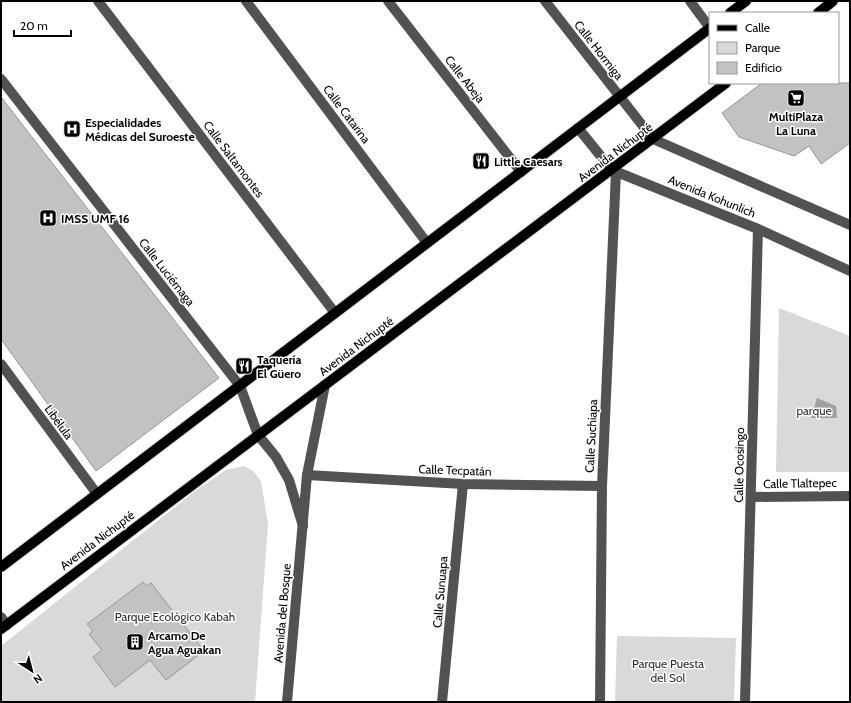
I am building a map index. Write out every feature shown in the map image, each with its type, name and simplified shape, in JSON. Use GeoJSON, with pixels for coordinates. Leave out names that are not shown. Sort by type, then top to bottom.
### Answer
{"type":"FeatureCollection","features":[{"type":"Feature","properties":{"kind":"main road"},"geometry":{"type":"LineString","coordinates":[[731,12],[746,1]]}},
{"type":"Feature","properties":{"kind":"main road"},"geometry":{"type":"LineString","coordinates":[[819,12],[833,1]]}},
{"type":"Feature","properties":{"kind":"main road"},"geometry":{"type":"LineString","coordinates":[[1,567],[709,29]]}},
{"type":"Feature","properties":{"kind":"main road","name":"Avenida Nichupté"},"geometry":{"type":"LineString","coordinates":[[3,624],[614,171],[725,84]]}},
{"type":"Feature","properties":{"kind":"street","name":"Calle Saltamontes"},"geometry":{"type":"LineString","coordinates":[[98,1],[335,313]]}},
{"type":"Feature","properties":{"kind":"street","name":"Calle Catarina"},"geometry":{"type":"LineString","coordinates":[[246,1],[427,243]]}},
{"type":"Feature","properties":{"kind":"street","name":"Calle Abeja"},"geometry":{"type":"LineString","coordinates":[[388,1],[521,172]]}},
{"type":"Feature","properties":{"kind":"street","name":"Calle Hormiga"},"geometry":{"type":"LineString","coordinates":[[545,1],[619,97]]}},
{"type":"Feature","properties":{"kind":"street"},"geometry":{"type":"LineString","coordinates":[[690,1],[709,27]]}},
{"type":"Feature","properties":{"kind":"street","name":"Calle Luciérnaga"},"geometry":{"type":"LineString","coordinates":[[1,79],[240,386]]}},
{"type":"Feature","properties":{"kind":"street"},"geometry":{"type":"LineString","coordinates":[[619,97],[653,139],[850,225]]}},
{"type":"Feature","properties":{"kind":"street","name":"Avenida Kohunlich"},"geometry":{"type":"LineString","coordinates":[[578,128],[614,171],[758,229],[850,271]]}},
{"type":"Feature","properties":{"kind":"street","name":"Calle Suchiapa"},"geometry":{"type":"LineString","coordinates":[[600,702],[602,486],[614,171]]}},
{"type":"Feature","properties":{"kind":"street","name":"Calle Ocosingo"},"geometry":{"type":"LineString","coordinates":[[745,702],[758,229]]}},
{"type":"Feature","properties":{"kind":"street","name":"Libélula"},"geometry":{"type":"LineString","coordinates":[[1,364],[97,494]]}},
{"type":"Feature","properties":{"kind":"street","name":"Avenida del Bosque"},"geometry":{"type":"LineString","coordinates":[[287,702],[308,475],[325,385]]}},
{"type":"Feature","properties":{"kind":"street","name":"Avenida del Bosque"},"geometry":{"type":"LineString","coordinates":[[240,386],[258,435],[276,457],[289,480],[303,526]]}},
{"type":"Feature","properties":{"kind":"street","name":"Calle Tecpatán"},"geometry":{"type":"LineString","coordinates":[[308,475],[463,484],[602,486]]}},
{"type":"Feature","properties":{"kind":"street","name":"Calle Sunuapa"},"geometry":{"type":"LineString","coordinates":[[442,702],[463,484]]}},
{"type":"Feature","properties":{"kind":"street","name":"Calle Tlaltepec"},"geometry":{"type":"LineString","coordinates":[[751,497],[850,496]]}},
{"type":"Feature","properties":{"kind":"green space","name":"parque"},"geometry":{"type":"Polygon","coordinates":[[[779,308],[850,336],[850,472],[776,472],[779,308]]]}},
{"type":"Feature","properties":{"kind":"green space","name":"Parque Ecológico Kabah"},"geometry":{"type":"Polygon","coordinates":[[[244,466],[253,471],[261,481],[268,524],[255,702],[1,702],[1,646],[195,491],[226,470],[244,466]]]}},
{"type":"Feature","properties":{"kind":"green space","name":"Parque Puesta del Sol"},"geometry":{"type":"Polygon","coordinates":[[[617,636],[736,638],[734,702],[615,702],[617,636]]]}},
{"type":"Feature","properties":{"kind":"shaded area"},"geometry":{"type":"Polygon","coordinates":[[[817,398],[836,406],[837,418],[811,418],[817,398]]]}},
{"type":"Feature","properties":{"kind":"building","name":"MultiPlaza La Luna"},"geometry":{"type":"Polygon","coordinates":[[[850,83],[850,143],[821,164],[809,146],[794,156],[739,137],[722,113],[761,84],[850,83]]]}},
{"type":"Feature","properties":{"kind":"building","name":"IMSS UMF 16"},"geometry":{"type":"Polygon","coordinates":[[[1,97],[219,378],[96,471],[1,339],[1,97]]]}},
{"type":"Feature","properties":{"kind":"building","name":"Arcamo De Agua Aguakan"},"geometry":{"type":"Polygon","coordinates":[[[143,582],[146,586],[151,583],[204,651],[166,680],[150,660],[115,687],[93,657],[102,650],[89,634],[93,631],[87,624],[143,582]]]}},
{"type":"Feature","properties":{"kind":"place","name":"MultiPlaza La Luna"},"geometry":{"type":"Point","coordinates":[796,98]}},
{"type":"Feature","properties":{"kind":"place","name":"Especialidades Médicas del Suroeste"},"geometry":{"type":"Point","coordinates":[72,129]}},
{"type":"Feature","properties":{"kind":"place","name":"Little Caesars"},"geometry":{"type":"Point","coordinates":[481,161]}},
{"type":"Feature","properties":{"kind":"place","name":"IMSS UMF 16"},"geometry":{"type":"Point","coordinates":[48,218]}},
{"type":"Feature","properties":{"kind":"place","name":"Taquería El Güero"},"geometry":{"type":"Point","coordinates":[244,366]}},
{"type":"Feature","properties":{"kind":"place","name":"Arcamo De Agua Aguakan"},"geometry":{"type":"Point","coordinates":[135,642]}}]}
